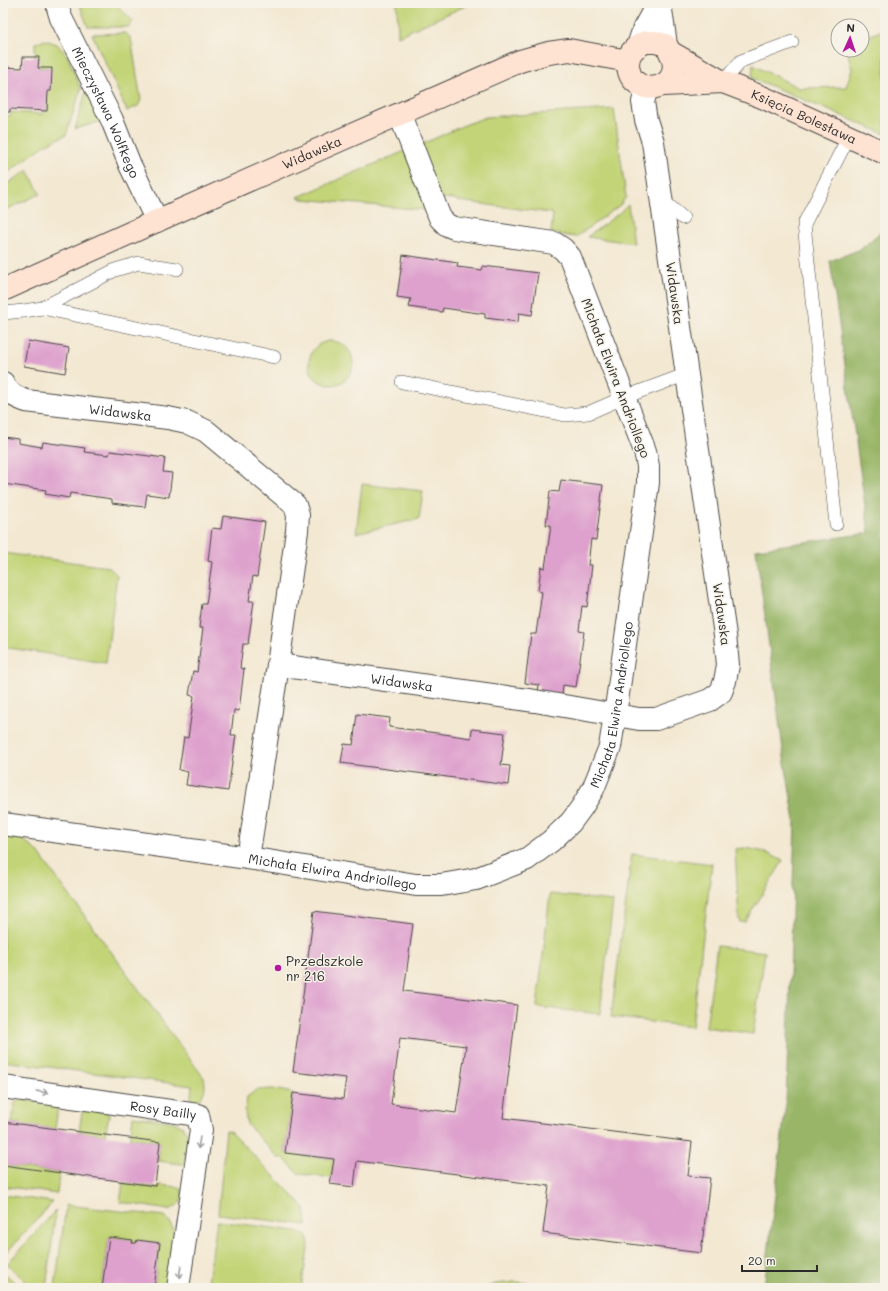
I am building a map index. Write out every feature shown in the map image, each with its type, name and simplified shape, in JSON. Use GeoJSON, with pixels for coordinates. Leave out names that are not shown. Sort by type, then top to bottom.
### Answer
{"type":"FeatureCollection","features":[{"type":"Feature","properties":{"kind":"street","name":"Mieczysława Wolfkego"},"geometry":{"type":"LineString","coordinates":[[59,3],[58,8],[61,18],[112,120],[130,165],[157,221]]}},
{"type":"Feature","properties":{"kind":"street","name":"Widawska"},"geometry":{"type":"LineString","coordinates":[[278,665],[535,701],[639,719],[656,719],[710,700],[721,692],[728,665],[725,635],[653,142],[646,120],[643,102],[656,86],[671,78],[674,69],[674,60],[668,48],[659,3]]}},
{"type":"Feature","properties":{"kind":"street","name":"Widawska"},"geometry":{"type":"LineString","coordinates":[[633,53],[644,28],[659,3]]}},
{"type":"Feature","properties":{"kind":"street","name":"Widawska"},"geometry":{"type":"LineString","coordinates":[[3,290],[520,61],[548,53],[568,50],[633,53],[646,42],[655,42],[668,48]]}},
{"type":"Feature","properties":{"kind":"street","name":"Księcia Bolesława"},"geometry":{"type":"LineString","coordinates":[[668,48],[723,82],[762,97],[885,153]]}},
{"type":"Feature","properties":{"kind":"street"},"geometry":{"type":"LineString","coordinates":[[633,53],[628,70],[632,78],[638,84],[656,86]]}},
{"type":"Feature","properties":{"kind":"street","name":"Księcia Bolesława"},"geometry":{"type":"LineString","coordinates":[[656,86],[723,82]]}},
{"type":"Feature","properties":{"kind":"street","name":"Michała Elwira Andriollego"},"geometry":{"type":"LineString","coordinates":[[3,824],[248,858],[416,885],[441,885],[476,879],[527,859],[551,841],[571,822],[593,789],[610,747],[615,715],[648,483],[648,466],[645,451],[570,257],[563,249],[554,243],[454,228],[447,225],[440,218],[400,114]]}},
{"type":"Feature","properties":{"kind":"street","name":"Widawska"},"geometry":{"type":"LineString","coordinates":[[3,383],[6,390],[16,397],[26,401],[168,418],[187,422],[206,431],[295,505],[298,515],[297,526],[278,665],[248,858]]}},
{"type":"Feature","properties":{"kind":"street","name":"Rosy Bailly"},"geometry":{"type":"LineString","coordinates":[[3,1087],[198,1115],[201,1130],[178,1288]]}},
{"type":"Feature","properties":{"kind":"lane"},"geometry":{"type":"LineString","coordinates":[[723,82],[741,61],[792,42]]}},
{"type":"Feature","properties":{"kind":"lane"},"geometry":{"type":"LineString","coordinates":[[836,524],[804,224],[849,136]]}},
{"type":"Feature","properties":{"kind":"lane"},"geometry":{"type":"LineString","coordinates":[[661,199],[684,218]]}},
{"type":"Feature","properties":{"kind":"lane"},"geometry":{"type":"LineString","coordinates":[[3,313],[42,308],[115,270],[139,263],[177,270]]}},
{"type":"Feature","properties":{"kind":"lane"},"geometry":{"type":"LineString","coordinates":[[42,308],[274,357]]}},
{"type":"Feature","properties":{"kind":"lane"},"geometry":{"type":"LineString","coordinates":[[402,382],[565,415],[588,413],[624,397],[687,374]]}},
{"type":"Feature","properties":{"kind":"green space"},"geometry":{"type":"Polygon","coordinates":[[[79,3],[115,3],[133,21],[129,27],[88,27],[79,3]]]}},
{"type":"Feature","properties":{"kind":"green space"},"geometry":{"type":"Polygon","coordinates":[[[397,3],[472,3],[398,36],[397,3]]]}},
{"type":"Feature","properties":{"kind":"green space"},"geometry":{"type":"Polygon","coordinates":[[[885,29],[885,134],[752,78],[753,65],[799,88],[846,87],[852,69],[849,58],[870,58],[870,36],[885,29]]]}},
{"type":"Feature","properties":{"kind":"green space"},"geometry":{"type":"Polygon","coordinates":[[[125,33],[131,38],[141,100],[138,106],[127,111],[92,34],[125,33]]]}},
{"type":"Feature","properties":{"kind":"green space"},"geometry":{"type":"Polygon","coordinates":[[[45,40],[57,44],[67,55],[81,89],[66,135],[45,145],[3,176],[3,115],[10,116],[11,112],[43,114],[43,93],[48,93],[49,68],[35,67],[35,43],[45,40]]]}},
{"type":"Feature","properties":{"kind":"green space"},"geometry":{"type":"Polygon","coordinates":[[[86,91],[102,121],[75,129],[86,91]]]}},
{"type":"Feature","properties":{"kind":"green space"},"geometry":{"type":"Polygon","coordinates":[[[614,109],[626,197],[620,205],[576,237],[551,233],[553,214],[551,213],[440,198],[418,146],[486,117],[614,109]]]}},
{"type":"Feature","properties":{"kind":"green space"},"geometry":{"type":"Polygon","coordinates":[[[405,151],[430,207],[425,210],[302,199],[298,197],[405,151]]]}},
{"type":"Feature","properties":{"kind":"green space"},"geometry":{"type":"Polygon","coordinates":[[[28,170],[40,194],[3,211],[3,187],[28,170]]]}},
{"type":"Feature","properties":{"kind":"green space"},"geometry":{"type":"Polygon","coordinates":[[[628,204],[633,243],[587,237],[618,214],[628,204]]]}},
{"type":"Feature","properties":{"kind":"green space"},"geometry":{"type":"Polygon","coordinates":[[[885,228],[885,1288],[764,1288],[786,1103],[795,821],[784,757],[756,549],[869,533],[830,261],[861,249],[885,228]]]}},
{"type":"Feature","properties":{"kind":"green space"},"geometry":{"type":"Polygon","coordinates":[[[327,341],[335,341],[347,347],[353,359],[353,367],[347,379],[335,385],[327,385],[315,379],[309,367],[309,359],[315,347],[327,341]]]}},
{"type":"Feature","properties":{"kind":"green space"},"geometry":{"type":"Polygon","coordinates":[[[362,484],[423,491],[419,519],[356,533],[362,484]]]}},
{"type":"Feature","properties":{"kind":"green space"},"geometry":{"type":"Polygon","coordinates":[[[3,553],[109,567],[117,575],[106,663],[3,647],[3,553]]]}},
{"type":"Feature","properties":{"kind":"green space"},"geometry":{"type":"Polygon","coordinates":[[[3,830],[12,831],[37,851],[204,1078],[205,1087],[201,1098],[190,1104],[192,1086],[3,1061],[3,830]]]}},
{"type":"Feature","properties":{"kind":"green space"},"geometry":{"type":"Polygon","coordinates":[[[746,848],[765,852],[783,861],[745,922],[740,922],[735,849],[746,848]]]}},
{"type":"Feature","properties":{"kind":"green space"},"geometry":{"type":"Polygon","coordinates":[[[632,854],[712,864],[692,1027],[611,1017],[632,854]]]}},
{"type":"Feature","properties":{"kind":"green space"},"geometry":{"type":"Polygon","coordinates":[[[550,894],[613,901],[600,1014],[537,1007],[550,894]]]}},
{"type":"Feature","properties":{"kind":"green space"},"geometry":{"type":"Polygon","coordinates":[[[717,946],[765,952],[753,1034],[706,1027],[717,946]]]}},
{"type":"Feature","properties":{"kind":"green space"},"geometry":{"type":"Polygon","coordinates":[[[273,1089],[293,1093],[285,1153],[334,1159],[331,1178],[299,1174],[282,1157],[279,1159],[247,1124],[245,1112],[247,1097],[256,1090],[273,1089]]]}},
{"type":"Feature","properties":{"kind":"green space"},"geometry":{"type":"Polygon","coordinates":[[[18,1099],[54,1104],[58,1108],[55,1129],[12,1123],[15,1103],[18,1099]]]}},
{"type":"Feature","properties":{"kind":"green space"},"geometry":{"type":"Polygon","coordinates":[[[85,1109],[108,1113],[109,1115],[105,1135],[79,1132],[82,1112],[85,1109]]]}},
{"type":"Feature","properties":{"kind":"green space"},"geometry":{"type":"Polygon","coordinates":[[[133,1116],[174,1122],[183,1127],[187,1133],[189,1144],[185,1164],[158,1161],[160,1142],[130,1138],[133,1116]]]}},
{"type":"Feature","properties":{"kind":"green space"},"geometry":{"type":"Polygon","coordinates":[[[226,1130],[231,1132],[305,1208],[307,1225],[218,1214],[226,1130]]]}},
{"type":"Feature","properties":{"kind":"green space"},"geometry":{"type":"Polygon","coordinates":[[[3,1165],[59,1173],[57,1194],[3,1186],[3,1165]]]}},
{"type":"Feature","properties":{"kind":"green space"},"geometry":{"type":"Polygon","coordinates":[[[123,1183],[158,1188],[159,1185],[179,1187],[182,1190],[181,1201],[175,1207],[168,1210],[120,1202],[123,1183]]]}},
{"type":"Feature","properties":{"kind":"green space"},"geometry":{"type":"Polygon","coordinates":[[[3,1195],[53,1202],[3,1256],[3,1195]]]}},
{"type":"Feature","properties":{"kind":"green space"},"geometry":{"type":"Polygon","coordinates":[[[66,1205],[165,1216],[170,1222],[176,1236],[169,1288],[154,1288],[160,1243],[137,1240],[136,1243],[132,1243],[132,1240],[109,1237],[102,1288],[55,1288],[66,1205]]]}},
{"type":"Feature","properties":{"kind":"green space"},"geometry":{"type":"Polygon","coordinates":[[[56,1210],[46,1288],[33,1288],[7,1264],[56,1210]]]}},
{"type":"Feature","properties":{"kind":"green space"},"geometry":{"type":"Polygon","coordinates":[[[217,1221],[297,1231],[307,1236],[309,1244],[301,1288],[207,1288],[217,1221]]]}},
{"type":"Feature","properties":{"kind":"green space"},"geometry":{"type":"Polygon","coordinates":[[[3,1272],[21,1288],[3,1288],[3,1272]]]}},
{"type":"Feature","properties":{"kind":"green space"},"geometry":{"type":"Polygon","coordinates":[[[515,1282],[541,1284],[553,1288],[485,1288],[495,1284],[515,1282]]]}},
{"type":"Feature","properties":{"kind":"building"},"geometry":{"type":"Polygon","coordinates":[[[23,57],[39,57],[38,68],[52,68],[51,91],[48,91],[47,111],[10,109],[10,112],[3,112],[3,67],[22,68],[23,57]]]}},
{"type":"Feature","properties":{"kind":"building"},"geometry":{"type":"Polygon","coordinates":[[[403,255],[458,263],[457,267],[482,270],[483,266],[538,273],[532,315],[519,313],[518,322],[485,318],[485,314],[443,308],[442,312],[409,307],[411,299],[397,297],[403,255]]]}},
{"type":"Feature","properties":{"kind":"building"},"geometry":{"type":"Polygon","coordinates":[[[28,341],[69,348],[65,373],[24,366],[28,341]]]}},
{"type":"Feature","properties":{"kind":"building"},"geometry":{"type":"Polygon","coordinates":[[[3,437],[18,439],[18,443],[42,447],[43,442],[85,448],[84,452],[109,455],[110,451],[165,458],[163,472],[172,473],[169,497],[147,494],[145,507],[112,503],[112,499],[70,493],[69,498],[45,494],[46,490],[3,484],[3,437]]]}},
{"type":"Feature","properties":{"kind":"building"},"geometry":{"type":"Polygon","coordinates":[[[561,480],[603,485],[596,540],[591,539],[588,565],[592,565],[587,607],[582,606],[579,631],[584,632],[576,687],[563,685],[562,695],[538,691],[539,685],[525,683],[531,634],[536,634],[542,592],[538,591],[541,567],[545,568],[551,525],[546,525],[550,491],[559,492],[561,480]]]}},
{"type":"Feature","properties":{"kind":"building"},"geometry":{"type":"Polygon","coordinates":[[[223,516],[265,522],[257,577],[253,576],[249,601],[254,601],[248,644],[243,644],[240,668],[244,669],[239,711],[234,710],[231,735],[236,735],[228,791],[186,785],[188,772],[179,770],[184,737],[188,738],[194,696],[189,695],[193,671],[197,672],[203,628],[199,628],[202,604],[206,604],[212,562],[208,561],[212,528],[221,529],[223,516]]]}},
{"type":"Feature","properties":{"kind":"building"},"geometry":{"type":"Polygon","coordinates":[[[357,714],[390,718],[389,727],[471,738],[472,729],[505,733],[501,765],[510,766],[508,785],[341,763],[344,744],[353,745],[357,714]]]}},
{"type":"Feature","properties":{"kind":"building"},"geometry":{"type":"Polygon","coordinates":[[[314,911],[413,924],[404,991],[517,1005],[503,1118],[692,1142],[688,1176],[710,1178],[701,1253],[543,1233],[549,1186],[357,1161],[354,1187],[330,1184],[334,1159],[285,1153],[293,1093],[343,1099],[346,1078],[293,1072],[314,911]],[[400,1038],[391,1104],[456,1113],[466,1046],[400,1038]]]}},
{"type":"Feature","properties":{"kind":"building"},"geometry":{"type":"Polygon","coordinates":[[[3,1122],[160,1142],[155,1186],[3,1165],[3,1122]]]}},
{"type":"Feature","properties":{"kind":"building"},"geometry":{"type":"Polygon","coordinates":[[[109,1237],[133,1240],[132,1243],[136,1243],[137,1240],[160,1243],[154,1288],[102,1288],[109,1237]]]}},
{"type":"Feature","properties":{"kind":"place","name":"Przedszkole nr 216"},"geometry":{"type":"Point","coordinates":[278,968]}}]}
